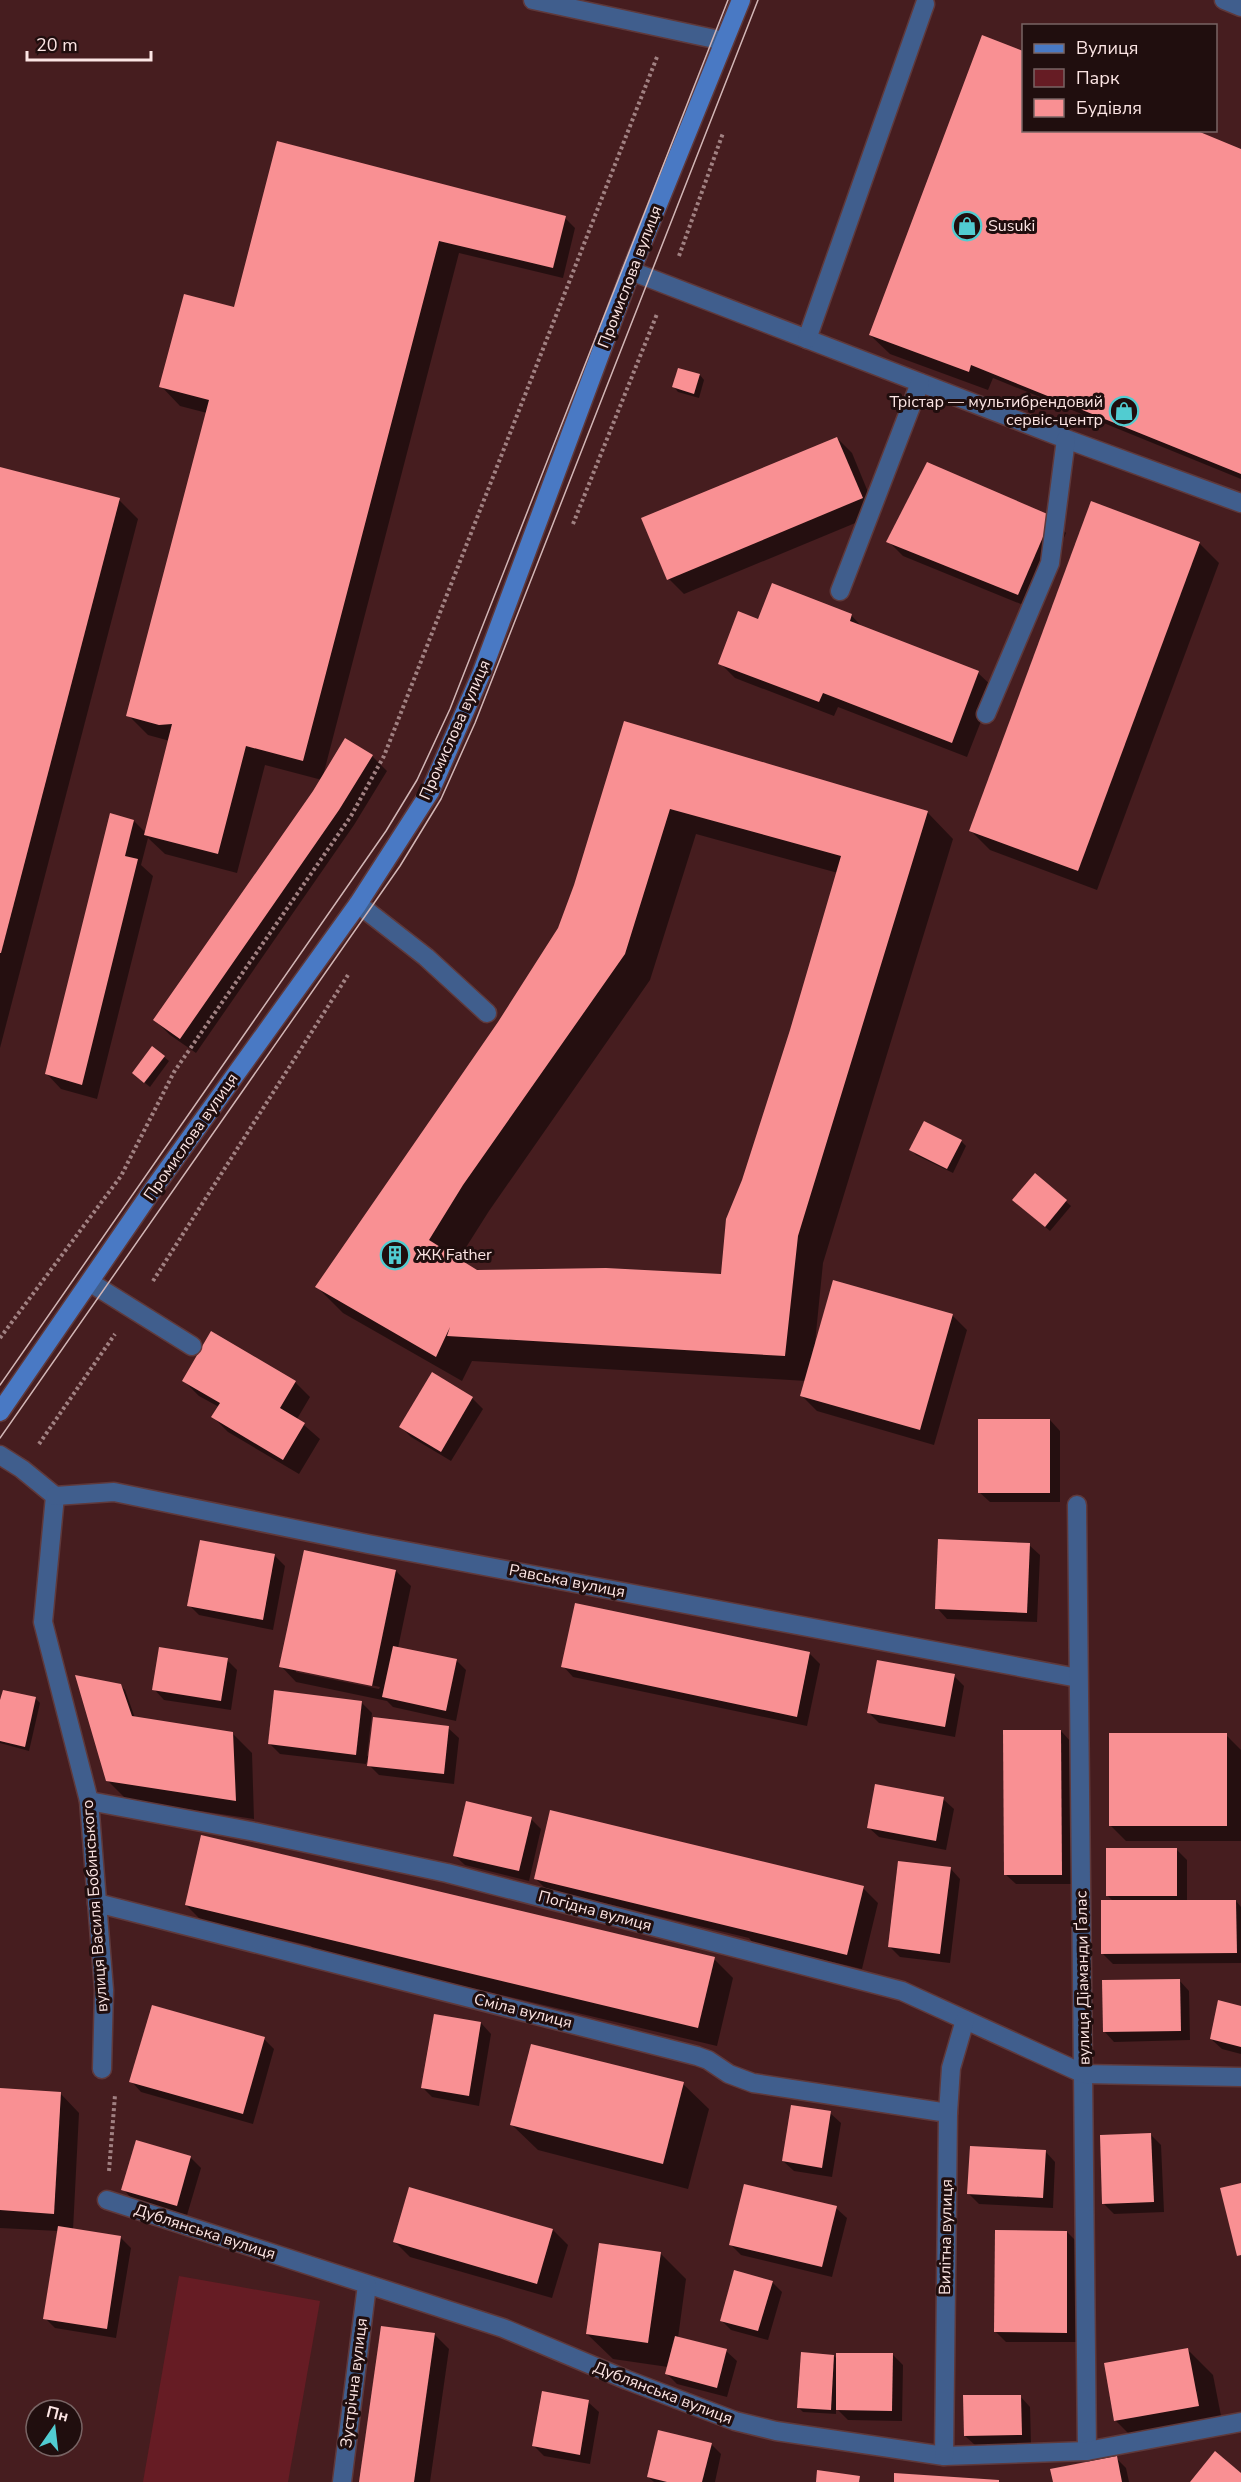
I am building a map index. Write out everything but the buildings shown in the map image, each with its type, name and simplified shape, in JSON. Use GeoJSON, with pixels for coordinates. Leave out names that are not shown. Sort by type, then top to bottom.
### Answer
{"type":"FeatureCollection","features":[{"type":"Feature","properties":{"kind":"main road","name":"Промислова вулиця"},"geometry":{"type":"LineString","coordinates":[[0,1412],[149,1195],[358,904],[430,792],[482,672],[631,271],[741,0]]}},
{"type":"Feature","properties":{"kind":"street"},"geometry":{"type":"LineString","coordinates":[[533,0],[724,41]]}},
{"type":"Feature","properties":{"kind":"street"},"geometry":{"type":"LineString","coordinates":[[1224,0],[1241,7]]}},
{"type":"Feature","properties":{"kind":"street"},"geometry":{"type":"LineString","coordinates":[[807,339],[924,4]]}},
{"type":"Feature","properties":{"kind":"street"},"geometry":{"type":"LineString","coordinates":[[631,271],[1066,439],[1241,503]]}},
{"type":"Feature","properties":{"kind":"street"},"geometry":{"type":"LineString","coordinates":[[840,591],[920,383]]}},
{"type":"Feature","properties":{"kind":"street"},"geometry":{"type":"LineString","coordinates":[[986,714],[1050,563],[1066,439]]}},
{"type":"Feature","properties":{"kind":"street"},"geometry":{"type":"LineString","coordinates":[[358,904],[426,957],[487,1013]]}},
{"type":"Feature","properties":{"kind":"street"},"geometry":{"type":"LineString","coordinates":[[90,1283],[192,1346]]}},
{"type":"Feature","properties":{"kind":"street"},"geometry":{"type":"LineString","coordinates":[[0,1455],[22,1468],[55,1496]]}},
{"type":"Feature","properties":{"kind":"street","name":"Равська вулиця"},"geometry":{"type":"LineString","coordinates":[[55,1496],[114,1492],[380,1546],[1078,1678]]}},
{"type":"Feature","properties":{"kind":"street","name":"вулиця Василя Бобинського"},"geometry":{"type":"LineString","coordinates":[[55,1496],[43,1622],[88,1801],[104,1990],[102,2069]]}},
{"type":"Feature","properties":{"kind":"street","name":"вулиця Діаманди Ґалас"},"geometry":{"type":"LineString","coordinates":[[1077,1504],[1087,2451]]}},
{"type":"Feature","properties":{"kind":"street","name":"Погідна вулиця"},"geometry":{"type":"LineString","coordinates":[[88,1801],[255,1832],[447,1873],[902,1990],[1084,2074]]}},
{"type":"Feature","properties":{"kind":"street","name":"Сміла вулиця"},"geometry":{"type":"LineString","coordinates":[[97,1903],[697,2056],[708,2060],[729,2074],[753,2083],[948,2113]]}},
{"type":"Feature","properties":{"kind":"street","name":"Вилітна вулиця"},"geometry":{"type":"LineString","coordinates":[[944,2456],[948,2113],[951,2068],[965,2020]]}},
{"type":"Feature","properties":{"kind":"street"},"geometry":{"type":"LineString","coordinates":[[1084,2074],[1241,2078]]}},
{"type":"Feature","properties":{"kind":"street","name":"Дублянська вулиця"},"geometry":{"type":"LineString","coordinates":[[107,2200],[503,2328],[627,2380],[735,2421],[776,2431],[944,2456],[1087,2451],[1241,2422]]}},
{"type":"Feature","properties":{"kind":"street","name":"Зустрічна вулиця"},"geometry":{"type":"LineString","coordinates":[[342,2482],[367,2284]]}},
{"type":"Feature","properties":{"kind":"path"},"geometry":{"type":"LineString","coordinates":[[0,1338],[121,1176],[174,1072],[351,816],[384,756],[546,347],[667,30]]}},
{"type":"Feature","properties":{"kind":"path"},"geometry":{"type":"LineString","coordinates":[[668,287],[723,132]]}},
{"type":"Feature","properties":{"kind":"path"},"geometry":{"type":"LineString","coordinates":[[153,1281],[352,969]]}},
{"type":"Feature","properties":{"kind":"path"},"geometry":{"type":"LineString","coordinates":[[38,1444],[117,1330]]}},
{"type":"Feature","properties":{"kind":"path"},"geometry":{"type":"LineString","coordinates":[[102,2069],[117,2073],[107,2200]]}},
{"type":"Feature","properties":{"kind":"green space"},"geometry":{"type":"Polygon","coordinates":[[[179,2276],[320,2301],[288,2482],[143,2482],[179,2276]]]}},
{"type":"Feature","properties":{"kind":"tram line"},"geometry":{"type":"LineString","coordinates":[[0,1385],[386,831],[417,780],[450,709],[728,0]]}},
{"type":"Feature","properties":{"kind":"tram line"},"geometry":{"type":"LineString","coordinates":[[0,1438],[400,866],[441,799],[475,723],[758,0]]}},
{"type":"Feature","properties":{"kind":"place","name":"Susuki"},"geometry":{"type":"Point","coordinates":[967,226]}},
{"type":"Feature","properties":{"kind":"place","name":"Трістар — мультибрендовий сервіс-центр"},"geometry":{"type":"Point","coordinates":[1124,411]}},
{"type":"Feature","properties":{"kind":"place","name":"ЖК Father"},"geometry":{"type":"Point","coordinates":[395,1255]}}]}
